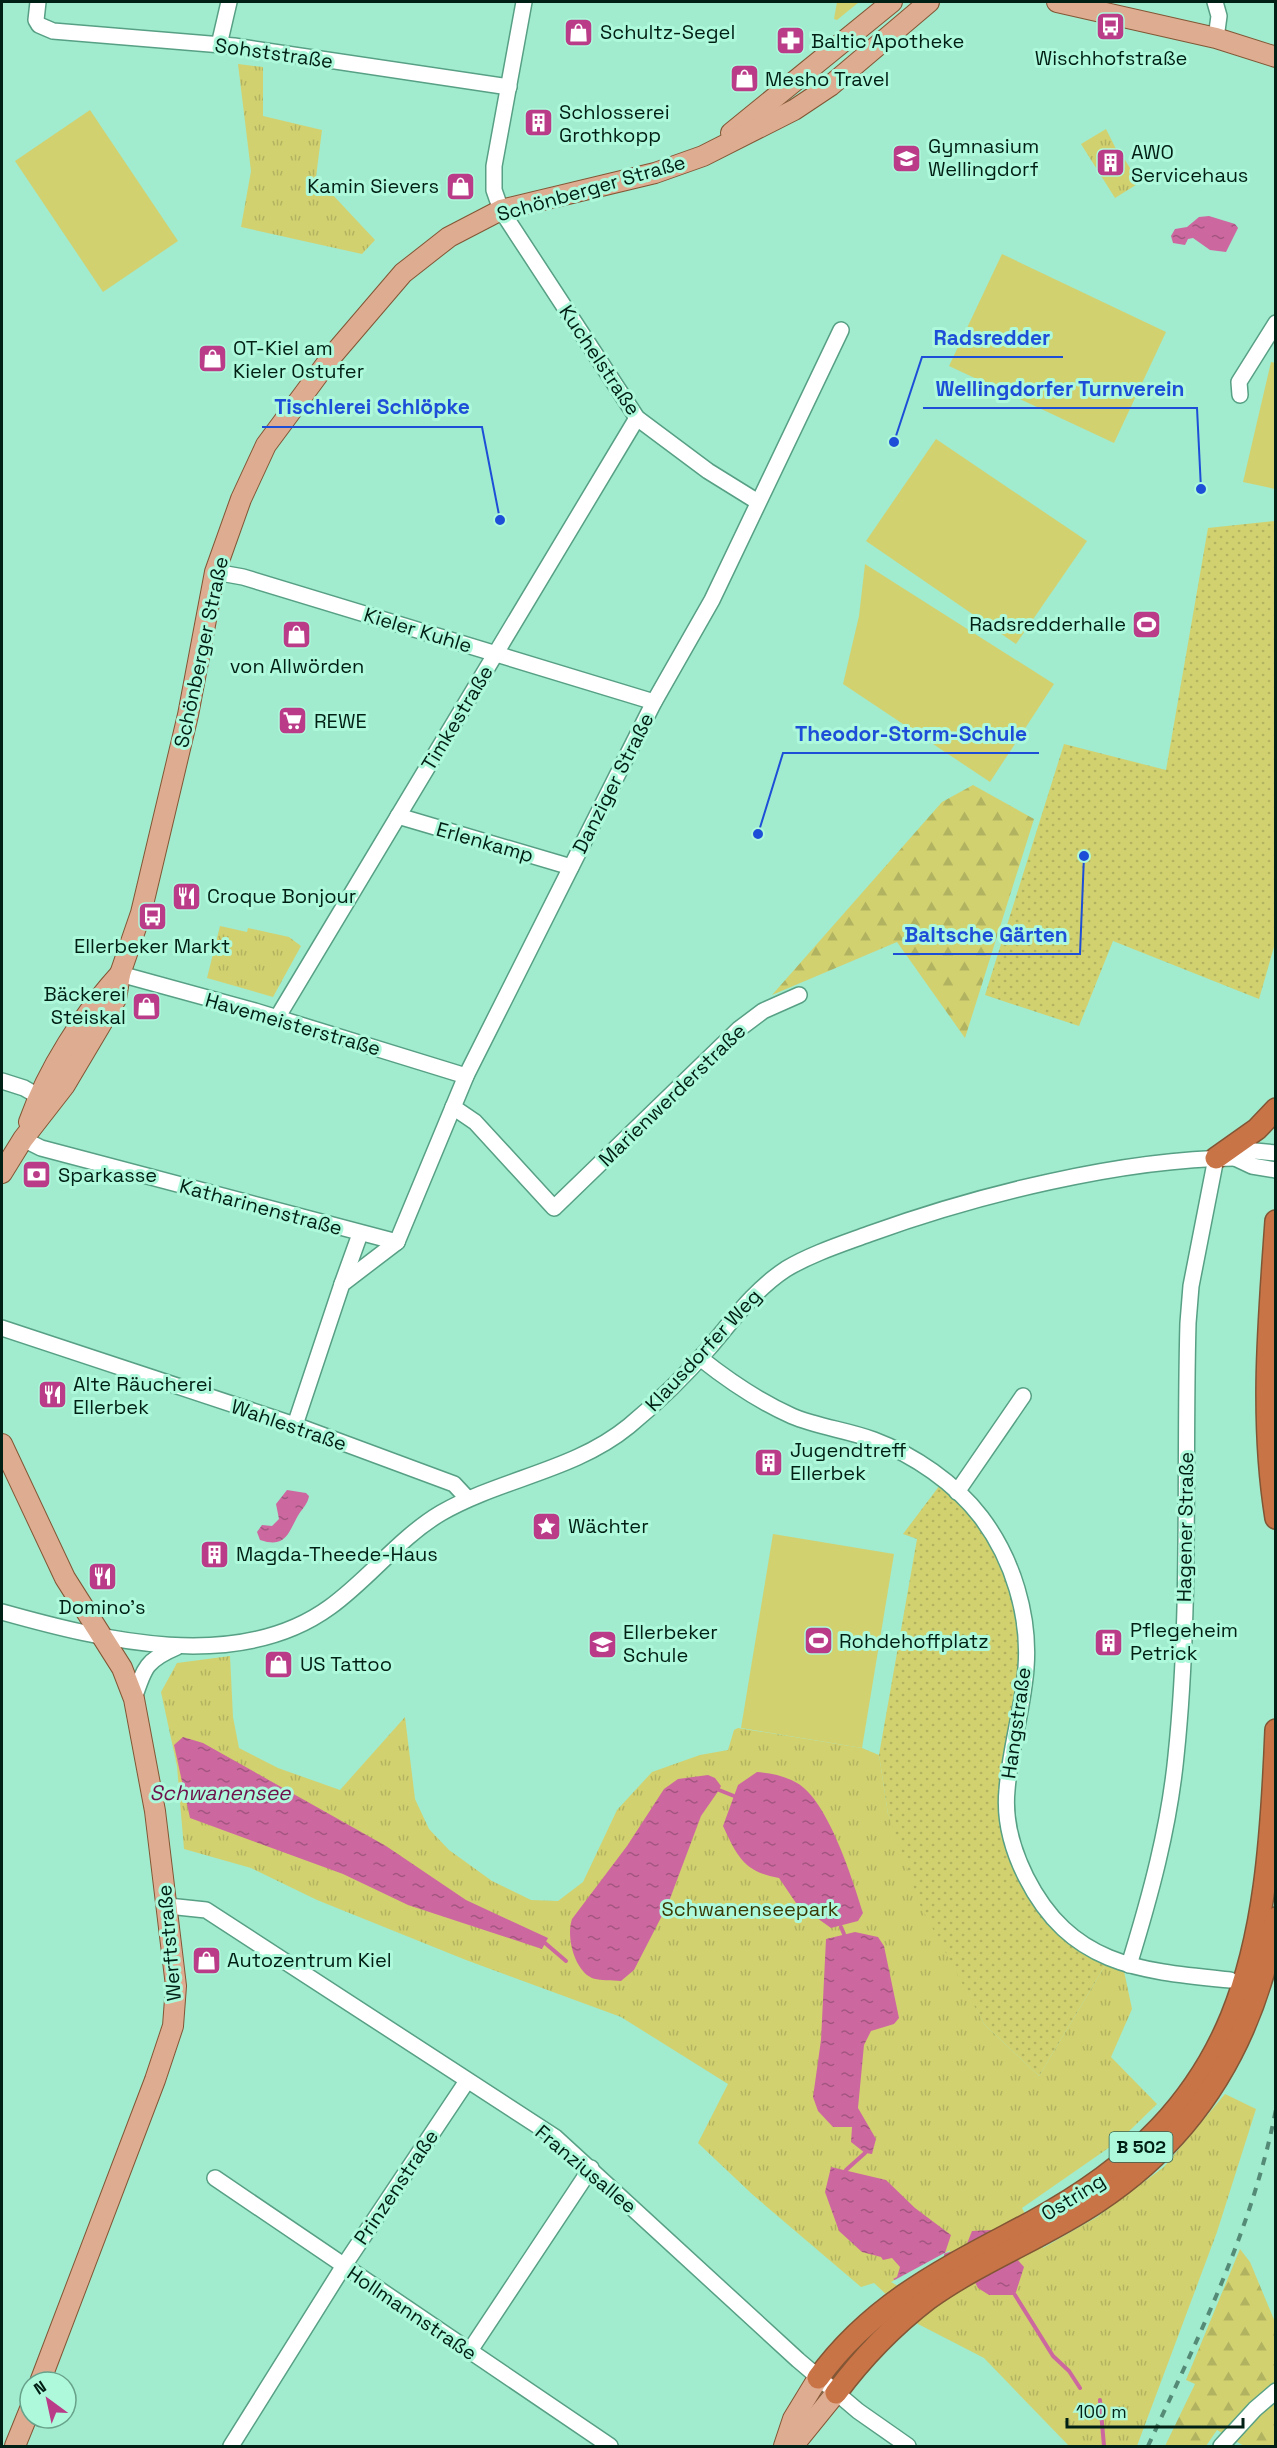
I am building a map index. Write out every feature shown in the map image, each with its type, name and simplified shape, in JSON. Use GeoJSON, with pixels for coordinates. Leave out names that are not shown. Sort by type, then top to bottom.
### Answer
{"type":"FeatureCollection","features":[{"type":"Feature","properties":{"kind":"highway"},"geometry":{"type":"LineString","coordinates":[[1225,1158],[1275,1109]]}},
{"type":"Feature","properties":{"kind":"highway"},"geometry":{"type":"LineString","coordinates":[[1275,1221],[1266,1388],[1269,1479],[1275,1518]]}},
{"type":"Feature","properties":{"kind":"highway","name":"Ostring"},"geometry":{"type":"LineString","coordinates":[[836,2393],[857,2366],[893,2328],[952,2284],[1036,2229],[1090,2188],[1141,2147],[1182,2103],[1221,2042],[1245,1983],[1264,1894],[1275,1730]]}},
{"type":"Feature","properties":{"kind":"highway","name":"Ostring"},"geometry":{"type":"LineString","coordinates":[[818,2378],[835,2356],[879,2312],[933,2275],[1098,2201],[1134,2175],[1173,2139],[1215,2084],[1250,2016],[1263,1979],[1275,1918]]}},
{"type":"Feature","properties":{"kind":"main road","name":"Schönberger Straße"},"geometry":{"type":"LineString","coordinates":[[704,156],[892,2]]}},
{"type":"Feature","properties":{"kind":"main road","name":"Schönberger Straße"},"geometry":{"type":"LineString","coordinates":[[2,1173],[23,1139],[65,1085],[106,1020],[116,999],[120,974],[141,913],[188,715],[215,572],[241,499],[266,446],[332,356],[416,260],[449,237],[501,210],[655,173],[704,156],[794,110],[830,87],[929,2]]}},
{"type":"Feature","properties":{"kind":"main road"},"geometry":{"type":"LineString","coordinates":[[1057,2],[1216,38],[1275,57]]}},
{"type":"Feature","properties":{"kind":"main road","name":"Schönberger Straße"},"geometry":{"type":"LineString","coordinates":[[23,1139],[38,1096],[102,993],[120,974]]}},
{"type":"Feature","properties":{"kind":"main road","name":"Werftstraße"},"geometry":{"type":"LineString","coordinates":[[2,1429],[101,1635]]}},
{"type":"Feature","properties":{"kind":"main road","name":"Werftstraße"},"geometry":{"type":"LineString","coordinates":[[2,1444],[65,1578],[122,1668],[134,1699],[155,1810],[176,1986],[173,2026],[155,2080],[45,2370]]}},
{"type":"Feature","properties":{"kind":"main road","name":"Ostring"},"geometry":{"type":"LineString","coordinates":[[784,2446],[793,2419],[818,2378]]}},
{"type":"Feature","properties":{"kind":"main road","name":"Ostring"},"geometry":{"type":"LineString","coordinates":[[793,2446],[836,2393]]}},
{"type":"Feature","properties":{"kind":"main road"},"geometry":{"type":"LineString","coordinates":[[15,2446],[21,2430]]}},
{"type":"Feature","properties":{"kind":"street","name":"Sohststraße"},"geometry":{"type":"LineString","coordinates":[[38,2],[36,20],[39,25],[53,31],[219,45],[508,87]]}},
{"type":"Feature","properties":{"kind":"street"},"geometry":{"type":"LineString","coordinates":[[219,45],[230,2]]}},
{"type":"Feature","properties":{"kind":"street","name":"Kuchelstraße"},"geometry":{"type":"LineString","coordinates":[[524,2],[494,166],[494,190],[501,210],[637,418],[708,471],[758,502]]}},
{"type":"Feature","properties":{"kind":"street"},"geometry":{"type":"LineString","coordinates":[[1215,2],[1219,16],[1216,38]]}},
{"type":"Feature","properties":{"kind":"street"},"geometry":{"type":"LineString","coordinates":[[1240,395],[1239,382],[1275,323]]}},
{"type":"Feature","properties":{"kind":"street","name":"Danziger Straße"},"geometry":{"type":"LineString","coordinates":[[397,1242],[466,1076],[654,702],[712,600],[841,330]]}},
{"type":"Feature","properties":{"kind":"street","name":"Timkestraße"},"geometry":{"type":"LineString","coordinates":[[278,1018],[637,418]]}},
{"type":"Feature","properties":{"kind":"street","name":"Kieler Kuhle"},"geometry":{"type":"LineString","coordinates":[[215,572],[243,577],[654,702]]}},
{"type":"Feature","properties":{"kind":"street","name":"Erlenkamp"},"geometry":{"type":"LineString","coordinates":[[398,816],[572,867]]}},
{"type":"Feature","properties":{"kind":"street","name":"Havemeisterstraße"},"geometry":{"type":"LineString","coordinates":[[120,974],[278,1018],[466,1076]]}},
{"type":"Feature","properties":{"kind":"street","name":"Marienwerderstraße"},"geometry":{"type":"LineString","coordinates":[[453,1107],[475,1122],[554,1208],[739,1029],[763,1011],[799,995]]}},
{"type":"Feature","properties":{"kind":"street"},"geometry":{"type":"LineString","coordinates":[[2,1081],[24,1088],[38,1096]]}},
{"type":"Feature","properties":{"kind":"street","name":"Katharinenstraße"},"geometry":{"type":"LineString","coordinates":[[23,1139],[40,1148],[397,1242]]}},
{"type":"Feature","properties":{"kind":"street","name":"Klausdorfer Weg"},"geometry":{"type":"LineString","coordinates":[[2,1612],[64,1630],[129,1641],[181,1646],[264,1640],[307,1623],[348,1594],[412,1533],[468,1499],[565,1463],[606,1443],[660,1398],[700,1358],[762,1287],[790,1267],[832,1248],[934,1213],[1045,1184],[1112,1171],[1225,1158],[1255,1151],[1275,1153]]}},
{"type":"Feature","properties":{"kind":"street","name":"Klausdorfer Weg"},"geometry":{"type":"LineString","coordinates":[[1225,1158],[1275,1170]]}},
{"type":"Feature","properties":{"kind":"street","name":"Hagener Straße"},"geometry":{"type":"LineString","coordinates":[[1129,1965],[1161,1848],[1176,1759],[1183,1678],[1188,1326],[1191,1286],[1225,1158]]}},
{"type":"Feature","properties":{"kind":"street"},"geometry":{"type":"LineString","coordinates":[[295,1425],[360,1233]]}},
{"type":"Feature","properties":{"kind":"street"},"geometry":{"type":"LineString","coordinates":[[342,1284],[397,1242]]}},
{"type":"Feature","properties":{"kind":"street","name":"Wahlestraße"},"geometry":{"type":"LineString","coordinates":[[2,1328],[295,1425],[454,1484],[468,1499]]}},
{"type":"Feature","properties":{"kind":"street","name":"Hangstraße"},"geometry":{"type":"LineString","coordinates":[[700,1358],[750,1396],[794,1417],[875,1440],[926,1467],[957,1492],[980,1516],[1013,1574],[1024,1618],[1027,1668],[1006,1792],[1009,1827],[1016,1858],[1040,1904],[1071,1937],[1112,1960],[1166,1973],[1230,1980]]}},
{"type":"Feature","properties":{"kind":"street"},"geometry":{"type":"LineString","coordinates":[[957,1492],[1023,1396]]}},
{"type":"Feature","properties":{"kind":"street","name":"Klausdorfer Weg"},"geometry":{"type":"LineString","coordinates":[[134,1699],[149,1663],[156,1656],[181,1646]]}},
{"type":"Feature","properties":{"kind":"street","name":"Franziusallee"},"geometry":{"type":"LineString","coordinates":[[168,1906],[206,1910],[555,2137],[752,2320],[818,2378],[908,2446]]}},
{"type":"Feature","properties":{"kind":"street","name":"Prinzenstraße"},"geometry":{"type":"LineString","coordinates":[[231,2446],[343,2267],[467,2081]]}},
{"type":"Feature","properties":{"kind":"street"},"geometry":{"type":"LineString","coordinates":[[469,2352],[591,2168]]}},
{"type":"Feature","properties":{"kind":"street","name":"Hollmannstraße"},"geometry":{"type":"LineString","coordinates":[[216,2178],[343,2267],[610,2446]]}},
{"type":"Feature","properties":{"kind":"street"},"geometry":{"type":"LineString","coordinates":[[1221,2446],[1275,2391]]}},
{"type":"Feature","properties":{"kind":"green space"},"geometry":{"type":"Polygon","coordinates":[[[837,2],[859,2],[837,20],[834,19],[837,2]]]}},
{"type":"Feature","properties":{"kind":"green space"},"geometry":{"type":"Polygon","coordinates":[[[238,64],[263,67],[263,116],[322,130],[316,177],[375,240],[362,254],[241,227],[251,171],[238,64]]]}},
{"type":"Feature","properties":{"kind":"green space"},"geometry":{"type":"Polygon","coordinates":[[[90,110],[178,241],[103,292],[15,161],[90,110]]]}},
{"type":"Feature","properties":{"kind":"green space"},"geometry":{"type":"Polygon","coordinates":[[[1106,129],[1122,161],[1125,160],[1139,183],[1115,198],[1081,144],[1106,129]]]}},
{"type":"Feature","properties":{"kind":"green space"},"geometry":{"type":"Polygon","coordinates":[[[1002,254],[1166,332],[1114,443],[949,366],[1002,254]]]}},
{"type":"Feature","properties":{"kind":"green space"},"geometry":{"type":"Polygon","coordinates":[[[1271,362],[1276,363],[1275,489],[1243,482],[1271,362]]]}},
{"type":"Feature","properties":{"kind":"green space"},"geometry":{"type":"Polygon","coordinates":[[[936,439],[1087,541],[1016,644],[866,541],[936,439]]]}},
{"type":"Feature","properties":{"kind":"green space"},"geometry":{"type":"Polygon","coordinates":[[[1275,521],[1276,940],[1259,999],[1113,941],[1079,1026],[985,995],[1064,744],[1166,770],[1208,528],[1275,521]]]}},
{"type":"Feature","properties":{"kind":"green space"},"geometry":{"type":"Polygon","coordinates":[[[865,564],[1054,684],[990,782],[843,684],[859,616],[865,564]]]}},
{"type":"Feature","properties":{"kind":"green space"},"geometry":{"type":"Polygon","coordinates":[[[973,785],[1034,819],[965,1038],[897,942],[772,995],[942,802],[973,785]]]}},
{"type":"Feature","properties":{"kind":"green space"},"geometry":{"type":"Polygon","coordinates":[[[220,926],[247,932],[248,928],[289,937],[301,946],[273,997],[207,978],[220,926]]]}},
{"type":"Feature","properties":{"kind":"green space"},"geometry":{"type":"Polygon","coordinates":[[[940,1485],[973,1516],[1003,1566],[1017,1616],[1019,1664],[1000,1793],[1002,1824],[1012,1864],[1035,1906],[1106,1964],[1039,2076],[984,2024],[919,1903],[888,1814],[879,1755],[917,1539],[903,1534],[940,1485]]]}},
{"type":"Feature","properties":{"kind":"green space","name":"Rohdehoffplatz"},"geometry":{"type":"Polygon","coordinates":[[[773,1534],[894,1554],[862,1748],[741,1728],[773,1534]]]}},
{"type":"Feature","properties":{"kind":"green space","name":"Schwanenseepark"},"geometry":{"type":"Polygon","coordinates":[[[230,1656],[233,1717],[239,1748],[278,1768],[340,1790],[405,1717],[415,1799],[429,1829],[449,1850],[492,1881],[531,1900],[558,1901],[583,1882],[617,1810],[652,1772],[700,1755],[728,1750],[734,1730],[738,1728],[862,1748],[879,1755],[888,1814],[954,1965],[984,2024],[1039,2076],[1106,1964],[1124,1971],[1132,2009],[1111,2057],[1157,2104],[1120,2140],[1022,2208],[1043,2248],[1097,2217],[1164,2167],[1225,2094],[1256,2109],[1217,2232],[1137,2446],[1069,2446],[984,2358],[918,2324],[874,2283],[861,2287],[753,2195],[698,2143],[728,2084],[621,2017],[466,1960],[317,1900],[251,1868],[184,1849],[177,1766],[161,1692],[177,1663],[230,1656]]]}},
{"type":"Feature","properties":{"kind":"green space"},"geometry":{"type":"Polygon","coordinates":[[[1240,2249],[1250,2262],[1275,2322],[1275,2446],[1244,2446],[1217,2430],[1206,2446],[1165,2446],[1195,2384],[1186,2380],[1240,2249]]]}},
{"type":"Feature","properties":{"kind":"water"},"geometry":{"type":"Polygon","coordinates":[[[1209,216],[1235,224],[1238,228],[1226,252],[1210,250],[1193,238],[1188,239],[1185,245],[1173,243],[1171,236],[1175,229],[1187,227],[1199,217],[1209,216]]]}},
{"type":"Feature","properties":{"kind":"water"},"geometry":{"type":"Polygon","coordinates":[[[287,1490],[306,1493],[309,1496],[306,1503],[286,1537],[276,1542],[260,1540],[257,1532],[262,1525],[272,1526],[279,1519],[276,1504],[287,1490]]]}},
{"type":"Feature","properties":{"kind":"water","name":"Schwanensee"},"geometry":{"type":"Polygon","coordinates":[[[183,1737],[203,1743],[386,1846],[466,1900],[548,1938],[542,1949],[408,1905],[343,1874],[190,1818],[174,1745],[183,1737]]]}},
{"type":"Feature","properties":{"kind":"water"},"geometry":{"type":"Polygon","coordinates":[[[757,1772],[788,1778],[808,1792],[819,1806],[838,1842],[853,1882],[863,1913],[858,1921],[831,1928],[796,1903],[779,1878],[757,1872],[738,1854],[723,1826],[738,1785],[757,1772]]]}},
{"type":"Feature","properties":{"kind":"water"},"geometry":{"type":"Polygon","coordinates":[[[708,1775],[715,1778],[721,1786],[701,1816],[668,1904],[634,1970],[621,1981],[592,1978],[580,1968],[573,1952],[570,1934],[572,1919],[627,1846],[664,1789],[678,1779],[708,1775]]]}},
{"type":"Feature","properties":{"kind":"water"},"geometry":{"type":"Polygon","coordinates":[[[855,1932],[878,1937],[884,1946],[899,2018],[894,2024],[871,2031],[864,2045],[858,2108],[876,2139],[872,2154],[865,2153],[851,2142],[852,2127],[833,2127],[818,2111],[813,2097],[821,2040],[826,1939],[855,1932]]]}},
{"type":"Feature","properties":{"kind":"water"},"geometry":{"type":"Polygon","coordinates":[[[831,2167],[886,2180],[915,2208],[951,2235],[929,2301],[893,2279],[897,2277],[900,2267],[892,2258],[883,2260],[881,2257],[862,2252],[839,2231],[825,2192],[831,2167]]]}},
{"type":"Feature","properties":{"kind":"water"},"geometry":{"type":"Polygon","coordinates":[[[991,2230],[1024,2267],[1015,2295],[989,2295],[978,2288],[971,2275],[964,2251],[972,2231],[991,2230]]]}},
{"type":"Feature","properties":{"kind":"pier"},"geometry":{"type":"Polygon","coordinates":[[[950,2250],[929,2304],[891,2282],[950,2250]]]}},
{"type":"Feature","properties":{"kind":"waterway"},"geometry":{"type":"LineString","coordinates":[[719,1790],[734,1796]]}},
{"type":"Feature","properties":{"kind":"waterway"},"geometry":{"type":"LineString","coordinates":[[841,1927],[844,1934]]}},
{"type":"Feature","properties":{"kind":"waterway"},"geometry":{"type":"LineString","coordinates":[[545,1943],[566,1961]]}},
{"type":"Feature","properties":{"kind":"waterway"},"geometry":{"type":"LineString","coordinates":[[846,2170],[865,2153]]}},
{"type":"Feature","properties":{"kind":"waterway"},"geometry":{"type":"LineString","coordinates":[[946,2255],[955,2253]]}},
{"type":"Feature","properties":{"kind":"waterway"},"geometry":{"type":"LineString","coordinates":[[1015,2295],[1053,2356],[1069,2371],[1080,2388]]}},
{"type":"Feature","properties":{"kind":"waterway"},"geometry":{"type":"LineString","coordinates":[[1100,2400],[1104,2446]]}},
{"type":"Feature","properties":{"kind":"railway"},"geometry":{"type":"LineString","coordinates":[[1148,2446],[1239,2239],[1266,2153],[1276,2109]]}},
{"type":"Feature","properties":{"kind":"place","name":"Wischhofstraße"},"geometry":{"type":"Point","coordinates":[1111,27]}},
{"type":"Feature","properties":{"kind":"place","name":"Schultz-Segel"},"geometry":{"type":"Point","coordinates":[579,32]}},
{"type":"Feature","properties":{"kind":"place","name":"Baltic Apotheke"},"geometry":{"type":"Point","coordinates":[790,41]}},
{"type":"Feature","properties":{"kind":"place","name":"Mesho Travel"},"geometry":{"type":"Point","coordinates":[744,79]}},
{"type":"Feature","properties":{"kind":"place","name":"Schlosserei Grothkopp"},"geometry":{"type":"Point","coordinates":[538,123]}},
{"type":"Feature","properties":{"kind":"place","name":"Gymnasium Wellingdorf"},"geometry":{"type":"Point","coordinates":[907,158]}},
{"type":"Feature","properties":{"kind":"place","name":"AWO Servicehaus"},"geometry":{"type":"Point","coordinates":[1110,163]}},
{"type":"Feature","properties":{"kind":"place","name":"Kamin Sievers"},"geometry":{"type":"Point","coordinates":[460,186]}},
{"type":"Feature","properties":{"kind":"place","name":"OT-Kiel am Kieler Ostufer"},"geometry":{"type":"Point","coordinates":[212,359]}},
{"type":"Feature","properties":{"kind":"place","name":"Radsredder"},"geometry":{"type":"Point","coordinates":[894,442]}},
{"type":"Feature","properties":{"kind":"place","name":"Wellingdorfer Turnverein"},"geometry":{"type":"Point","coordinates":[1201,489]}},
{"type":"Feature","properties":{"kind":"place","name":"Tischlerei Schlöpke"},"geometry":{"type":"Point","coordinates":[500,520]}},
{"type":"Feature","properties":{"kind":"place","name":"Radsredderhalle"},"geometry":{"type":"Point","coordinates":[1147,624]}},
{"type":"Feature","properties":{"kind":"place","name":"von Allwörden"},"geometry":{"type":"Point","coordinates":[297,635]}},
{"type":"Feature","properties":{"kind":"place","name":"REWE"},"geometry":{"type":"Point","coordinates":[293,721]}},
{"type":"Feature","properties":{"kind":"place","name":"Theodor-Storm-Schule"},"geometry":{"type":"Point","coordinates":[758,834]}},
{"type":"Feature","properties":{"kind":"place","name":"Baltsche Gärten"},"geometry":{"type":"Point","coordinates":[1084,856]}},
{"type":"Feature","properties":{"kind":"place","name":"Croque Bonjour"},"geometry":{"type":"Point","coordinates":[186,896]}},
{"type":"Feature","properties":{"kind":"place","name":"Ellerbeker Markt"},"geometry":{"type":"Point","coordinates":[152,916]}},
{"type":"Feature","properties":{"kind":"place","name":"Bäckerei Steiskal"},"geometry":{"type":"Point","coordinates":[147,1006]}},
{"type":"Feature","properties":{"kind":"place","name":"Sparkasse"},"geometry":{"type":"Point","coordinates":[37,1175]}},
{"type":"Feature","properties":{"kind":"place","name":"Alte Räucherei Ellerbek"},"geometry":{"type":"Point","coordinates":[52,1395]}},
{"type":"Feature","properties":{"kind":"place","name":"Jugendtreff Ellerbek"},"geometry":{"type":"Point","coordinates":[769,1462]}},
{"type":"Feature","properties":{"kind":"place","name":"Wächter"},"geometry":{"type":"Point","coordinates":[547,1526]}},
{"type":"Feature","properties":{"kind":"place","name":"Magda-Theede-Haus"},"geometry":{"type":"Point","coordinates":[215,1554]}},
{"type":"Feature","properties":{"kind":"place","name":"Domino's"},"geometry":{"type":"Point","coordinates":[102,1577]}},
{"type":"Feature","properties":{"kind":"place","name":"Rohdehoffplatz"},"geometry":{"type":"Point","coordinates":[818,1641]}},
{"type":"Feature","properties":{"kind":"place","name":"Pflegeheim Petrick"},"geometry":{"type":"Point","coordinates":[1109,1642]}},
{"type":"Feature","properties":{"kind":"place","name":"Ellerbeker Schule"},"geometry":{"type":"Point","coordinates":[602,1644]}},
{"type":"Feature","properties":{"kind":"place","name":"US Tattoo"},"geometry":{"type":"Point","coordinates":[279,1664]}},
{"type":"Feature","properties":{"kind":"place","name":"Autozentrum Kiel"},"geometry":{"type":"Point","coordinates":[206,1960]}}]}
